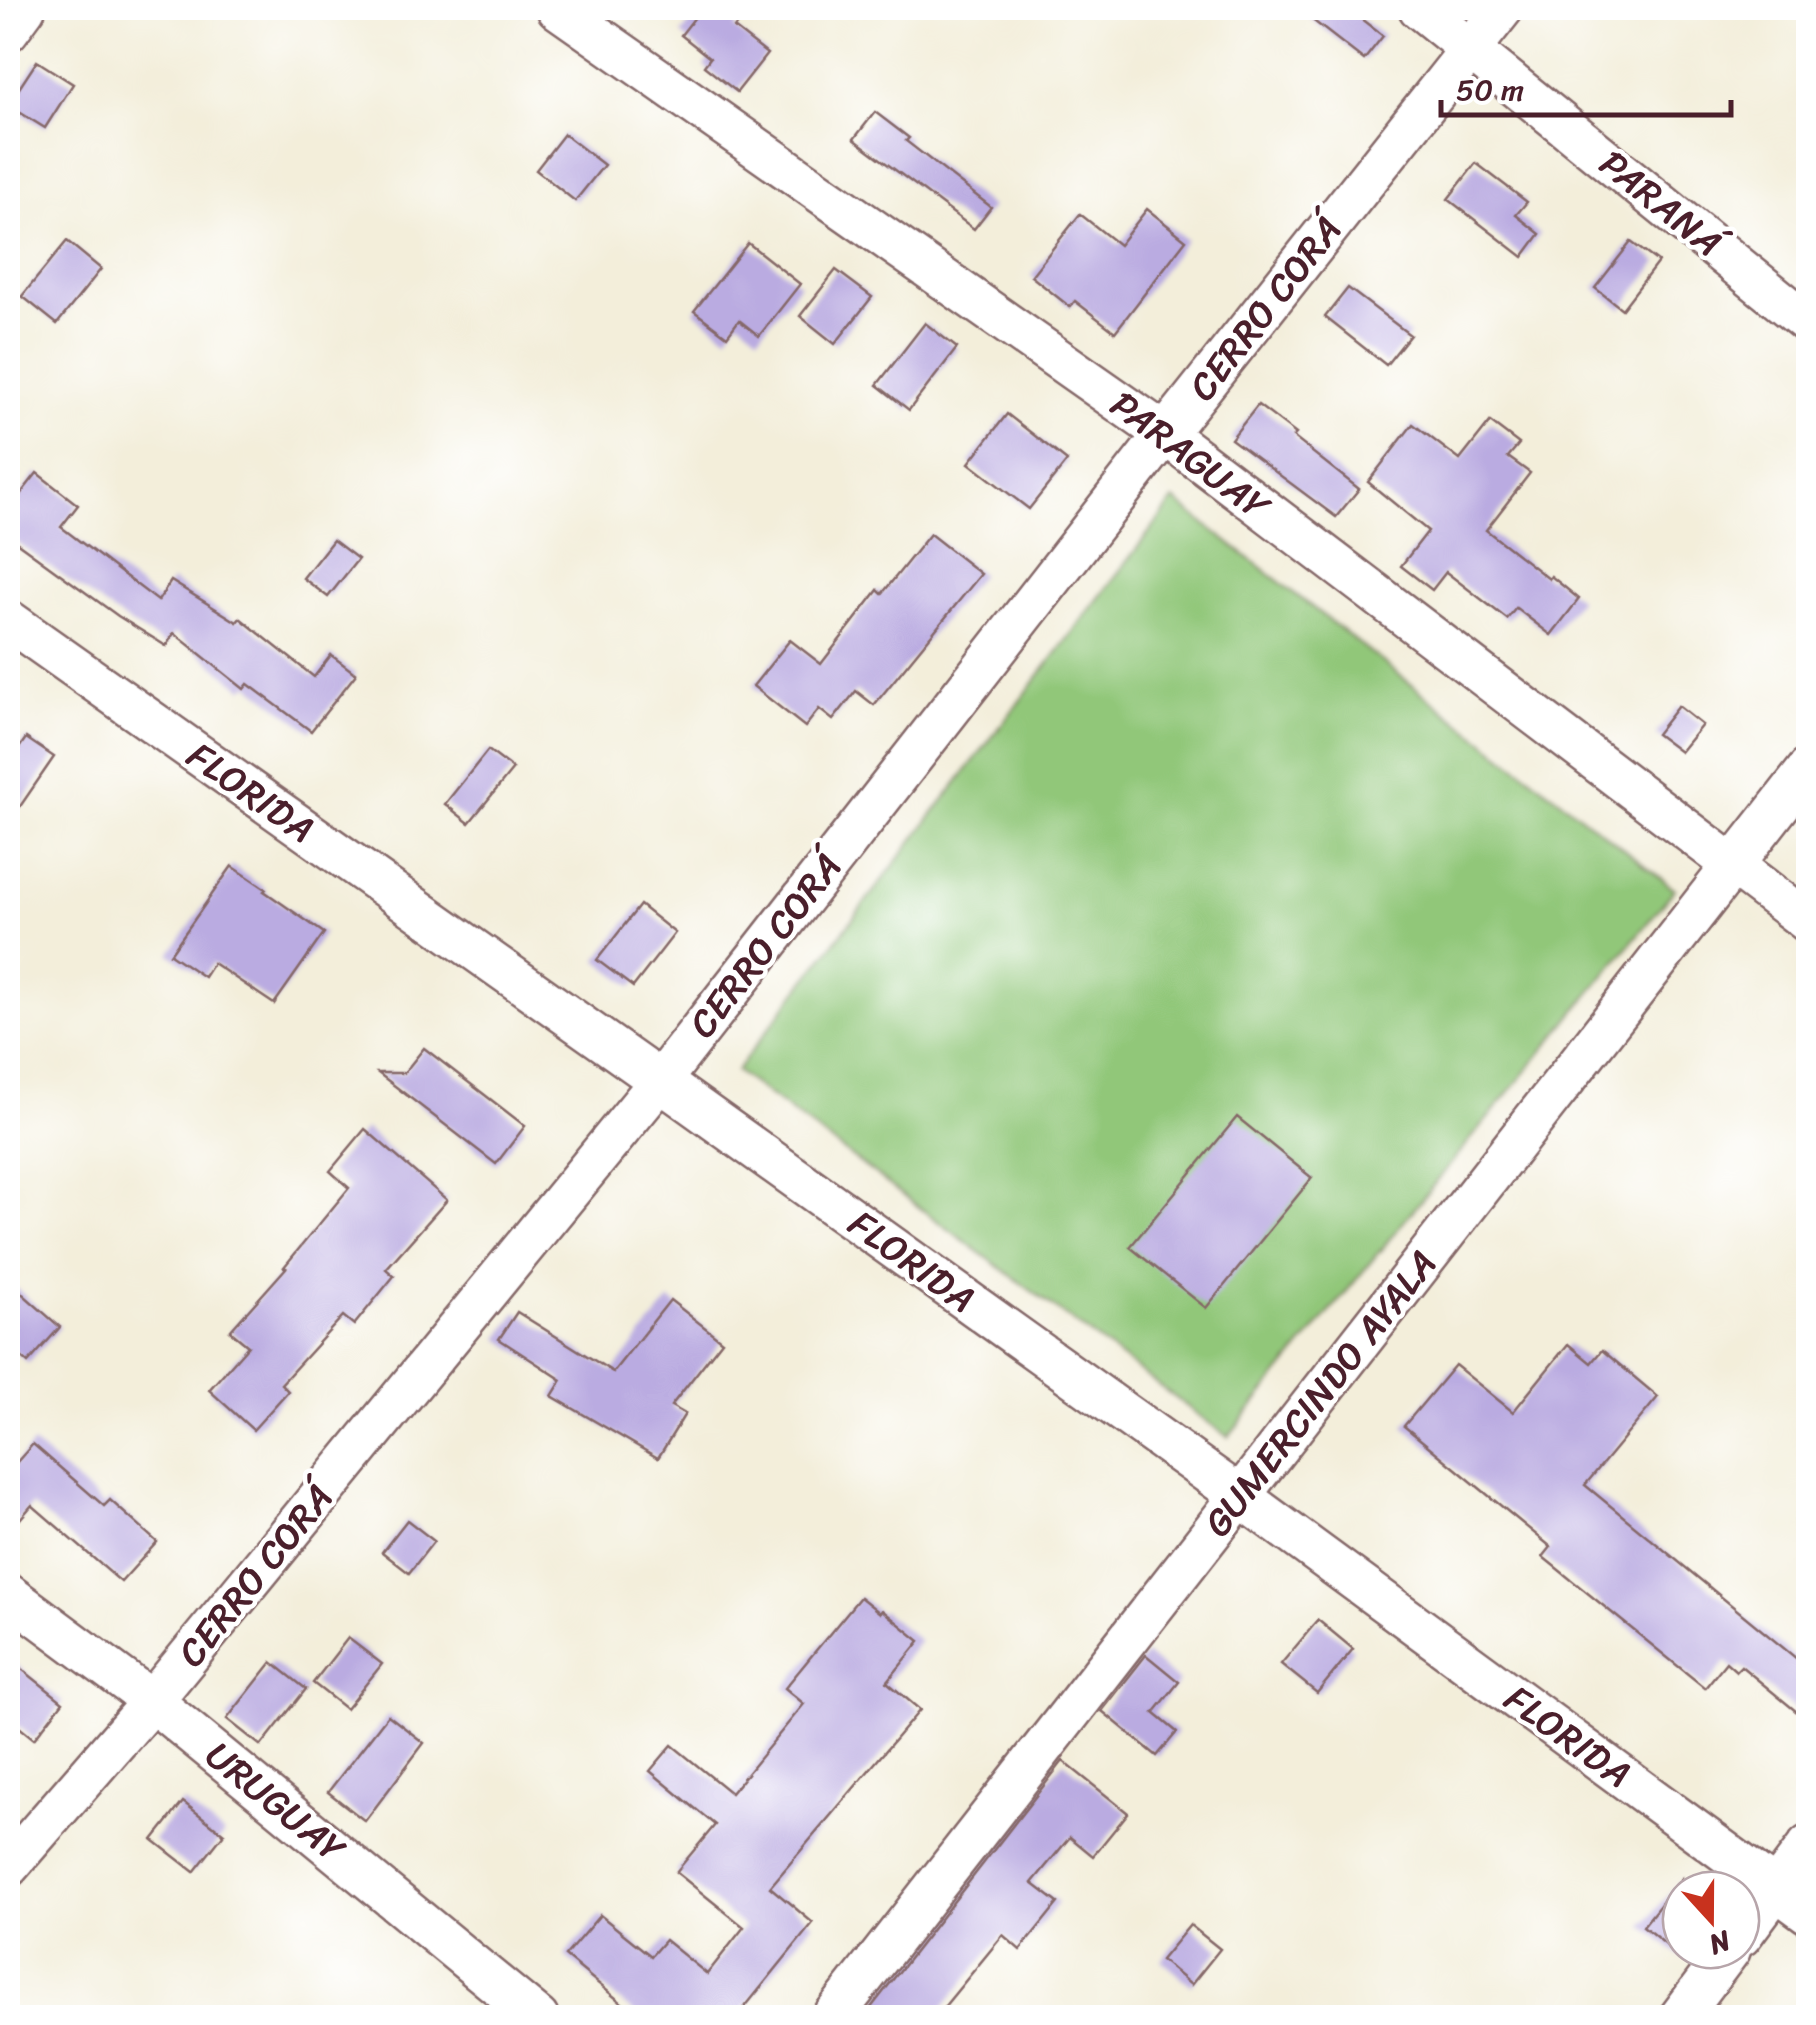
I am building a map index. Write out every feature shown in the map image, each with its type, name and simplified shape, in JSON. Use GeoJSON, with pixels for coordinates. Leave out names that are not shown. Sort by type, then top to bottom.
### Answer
{"type":"FeatureCollection","features":[{"type":"Feature","properties":{"kind":"street"},"geometry":{"type":"LineString","coordinates":[[8,31],[25,8]]}},
{"type":"Feature","properties":{"kind":"street","name":"PARAGUAY"},"geometry":{"type":"LineString","coordinates":[[556,8],[1165,434],[1808,922]]}},
{"type":"Feature","properties":{"kind":"street","name":"PARANÁ"},"geometry":{"type":"LineString","coordinates":[[1419,8],[1808,322]]}},
{"type":"Feature","properties":{"kind":"street","name":"CERRO CORÁ"},"geometry":{"type":"LineString","coordinates":[[8,1867],[152,1701],[660,1080],[1504,8]]}},
{"type":"Feature","properties":{"kind":"street","name":"FLORIDA"},"geometry":{"type":"LineString","coordinates":[[8,620],[1240,1496],[1808,1913]]}},
{"type":"Feature","properties":{"kind":"street","name":"GUMERCINDO AYALA"},"geometry":{"type":"LineString","coordinates":[[832,2018],[1808,769]]}},
{"type":"Feature","properties":{"kind":"street","name":"URUGUAY"},"geometry":{"type":"LineString","coordinates":[[8,1594],[152,1701],[538,2018]]}},
{"type":"Feature","properties":{"kind":"street"},"geometry":{"type":"LineString","coordinates":[[1761,1909],[1808,1846]]}},
{"type":"Feature","properties":{"kind":"street"},"geometry":{"type":"LineString","coordinates":[[1679,2018],[1715,1970]]}},
{"type":"Feature","properties":{"kind":"green space"},"geometry":{"type":"Polygon","coordinates":[[[1174,500],[1675,889],[1228,1437],[736,1071],[1174,500]]]}},
{"type":"Feature","properties":{"kind":"building"},"geometry":{"type":"Polygon","coordinates":[[[702,8],[749,8],[734,28],[767,54],[737,92],[704,66],[710,58],[681,35],[702,8]]]}},
{"type":"Feature","properties":{"kind":"building"},"geometry":{"type":"Polygon","coordinates":[[[1297,8],[1347,8],[1383,36],[1364,60],[1297,8]]]}},
{"type":"Feature","properties":{"kind":"building"},"geometry":{"type":"Polygon","coordinates":[[[37,61],[73,84],[45,128],[8,105],[37,61]]]}},
{"type":"Feature","properties":{"kind":"building"},"geometry":{"type":"Polygon","coordinates":[[[875,112],[991,207],[974,229],[854,139],[875,112]]]}},
{"type":"Feature","properties":{"kind":"building"},"geometry":{"type":"Polygon","coordinates":[[[564,134],[604,165],[575,201],[536,170],[564,134]]]}},
{"type":"Feature","properties":{"kind":"building"},"geometry":{"type":"Polygon","coordinates":[[[1476,163],[1527,202],[1516,215],[1540,234],[1523,257],[1448,199],[1476,163]]]}},
{"type":"Feature","properties":{"kind":"building"},"geometry":{"type":"Polygon","coordinates":[[[1147,209],[1186,240],[1115,332],[1075,301],[1070,307],[1031,276],[1080,214],[1119,245],[1147,209]]]}},
{"type":"Feature","properties":{"kind":"building"},"geometry":{"type":"Polygon","coordinates":[[[67,241],[101,269],[57,324],[22,296],[67,241]]]}},
{"type":"Feature","properties":{"kind":"building"},"geometry":{"type":"Polygon","coordinates":[[[1631,242],[1658,262],[1622,309],[1595,288],[1631,242]]]}},
{"type":"Feature","properties":{"kind":"building"},"geometry":{"type":"Polygon","coordinates":[[[748,243],[800,284],[759,336],[739,320],[727,336],[694,311],[748,243]]]}},
{"type":"Feature","properties":{"kind":"building"},"geometry":{"type":"Polygon","coordinates":[[[836,270],[872,297],[835,344],[800,316],[836,270]]]}},
{"type":"Feature","properties":{"kind":"building"},"geometry":{"type":"Polygon","coordinates":[[[1348,288],[1410,335],[1386,365],[1325,317],[1348,288]]]}},
{"type":"Feature","properties":{"kind":"building"},"geometry":{"type":"Polygon","coordinates":[[[925,323],[957,348],[909,410],[877,385],[925,323]]]}},
{"type":"Feature","properties":{"kind":"building"},"geometry":{"type":"Polygon","coordinates":[[[1258,405],[1359,489],[1336,517],[1231,439],[1258,405]]]}},
{"type":"Feature","properties":{"kind":"building"},"geometry":{"type":"Polygon","coordinates":[[[1007,414],[1067,461],[1029,509],[969,463],[1007,414]]]}},
{"type":"Feature","properties":{"kind":"building"},"geometry":{"type":"Polygon","coordinates":[[[1490,422],[1519,444],[1508,457],[1530,473],[1486,530],[1579,599],[1551,635],[1516,608],[1507,619],[1446,572],[1432,590],[1401,566],[1428,531],[1368,482],[1413,424],[1460,460],[1490,422]]]}},
{"type":"Feature","properties":{"kind":"building"},"geometry":{"type":"Polygon","coordinates":[[[37,473],[78,505],[61,527],[158,601],[171,581],[237,622],[240,618],[314,677],[331,655],[356,674],[311,731],[248,684],[244,689],[174,633],[166,646],[118,616],[8,536],[8,510],[37,473]]]}},
{"type":"Feature","properties":{"kind":"building"},"geometry":{"type":"Polygon","coordinates":[[[930,534],[981,574],[874,705],[856,691],[833,720],[819,709],[805,727],[753,686],[790,640],[821,664],[878,590],[882,594],[930,534]]]}},
{"type":"Feature","properties":{"kind":"building"},"geometry":{"type":"Polygon","coordinates":[[[333,540],[358,559],[328,597],[303,578],[333,540]]]}},
{"type":"Feature","properties":{"kind":"building"},"geometry":{"type":"Polygon","coordinates":[[[1678,706],[1702,725],[1680,752],[1656,734],[1678,706]]]}},
{"type":"Feature","properties":{"kind":"building"},"geometry":{"type":"Polygon","coordinates":[[[26,738],[54,757],[8,824],[8,764],[26,738]]]}},
{"type":"Feature","properties":{"kind":"building"},"geometry":{"type":"Polygon","coordinates":[[[488,750],[513,769],[469,823],[445,804],[488,750]]]}},
{"type":"Feature","properties":{"kind":"building"},"geometry":{"type":"Polygon","coordinates":[[[232,866],[324,933],[274,1004],[213,963],[204,977],[170,954],[232,866]]]}},
{"type":"Feature","properties":{"kind":"building"},"geometry":{"type":"Polygon","coordinates":[[[640,905],[675,933],[633,987],[597,960],[640,905]]]}},
{"type":"Feature","properties":{"kind":"building"},"geometry":{"type":"Polygon","coordinates":[[[424,1048],[525,1126],[496,1164],[378,1073],[404,1073],[424,1048]]]}},
{"type":"Feature","properties":{"kind":"building"},"geometry":{"type":"Polygon","coordinates":[[[1237,1117],[1312,1178],[1206,1308],[1130,1247],[1237,1117]]]}},
{"type":"Feature","properties":{"kind":"building"},"geometry":{"type":"Polygon","coordinates":[[[365,1129],[447,1200],[386,1269],[394,1276],[354,1325],[343,1316],[281,1384],[288,1391],[253,1430],[209,1390],[248,1346],[230,1331],[349,1188],[330,1171],[365,1129]]]}},
{"type":"Feature","properties":{"kind":"building"},"geometry":{"type":"Polygon","coordinates":[[[8,1281],[60,1327],[28,1363],[8,1345],[8,1281]]]}},
{"type":"Feature","properties":{"kind":"building"},"geometry":{"type":"Polygon","coordinates":[[[670,1300],[722,1341],[671,1406],[685,1414],[658,1458],[552,1396],[562,1380],[499,1339],[517,1312],[613,1372],[670,1300]]]}},
{"type":"Feature","properties":{"kind":"building"},"geometry":{"type":"Polygon","coordinates":[[[1568,1344],[1591,1363],[1602,1350],[1658,1397],[1585,1485],[1808,1668],[1808,1721],[1741,1666],[1736,1671],[1726,1662],[1705,1688],[1543,1557],[1551,1547],[1404,1426],[1455,1365],[1513,1412],[1568,1344]]]}},
{"type":"Feature","properties":{"kind":"building"},"geometry":{"type":"Polygon","coordinates":[[[33,1444],[104,1506],[110,1500],[157,1542],[121,1582],[32,1505],[8,1533],[8,1472],[33,1444]]]}},
{"type":"Feature","properties":{"kind":"building"},"geometry":{"type":"Polygon","coordinates":[[[407,1520],[434,1541],[409,1573],[382,1552],[407,1520]]]}},
{"type":"Feature","properties":{"kind":"building"},"geometry":{"type":"Polygon","coordinates":[[[860,1597],[920,1641],[887,1682],[920,1710],[770,1887],[813,1923],[736,2018],[640,2018],[565,1956],[600,1915],[651,1956],[665,1940],[707,1974],[744,1927],[676,1872],[715,1825],[650,1771],[672,1745],[731,1793],[804,1704],[785,1688],[860,1597]]]}},
{"type":"Feature","properties":{"kind":"building"},"geometry":{"type":"Polygon","coordinates":[[[1318,1620],[1353,1649],[1317,1693],[1281,1664],[1318,1620]]]}},
{"type":"Feature","properties":{"kind":"building"},"geometry":{"type":"Polygon","coordinates":[[[348,1638],[382,1664],[346,1709],[313,1683],[348,1638]]]}},
{"type":"Feature","properties":{"kind":"building"},"geometry":{"type":"Polygon","coordinates":[[[1146,1655],[1179,1682],[1154,1713],[1177,1732],[1157,1756],[1102,1711],[1146,1655]]]}},
{"type":"Feature","properties":{"kind":"building"},"geometry":{"type":"Polygon","coordinates":[[[8,1658],[63,1702],[34,1739],[8,1718],[8,1658]]]}},
{"type":"Feature","properties":{"kind":"building"},"geometry":{"type":"Polygon","coordinates":[[[272,1662],[306,1689],[261,1746],[227,1719],[272,1662]]]}},
{"type":"Feature","properties":{"kind":"building"},"geometry":{"type":"Polygon","coordinates":[[[388,1715],[424,1743],[365,1821],[328,1792],[388,1715]]]}},
{"type":"Feature","properties":{"kind":"building"},"geometry":{"type":"Polygon","coordinates":[[[1063,1761],[1128,1813],[1093,1856],[1070,1837],[1032,1883],[1058,1903],[1020,1950],[1003,1935],[935,2018],[863,2018],[1063,1761]]]}},
{"type":"Feature","properties":{"kind":"building"},"geometry":{"type":"Polygon","coordinates":[[[183,1802],[224,1834],[194,1872],[153,1840],[183,1802]]]}},
{"type":"Feature","properties":{"kind":"building"},"geometry":{"type":"Polygon","coordinates":[[[1661,1904],[1661,1941],[1643,1926],[1661,1904]]]}},
{"type":"Feature","properties":{"kind":"building"},"geometry":{"type":"Polygon","coordinates":[[[1190,1925],[1220,1949],[1191,1985],[1161,1960],[1190,1925]]]}}]}
